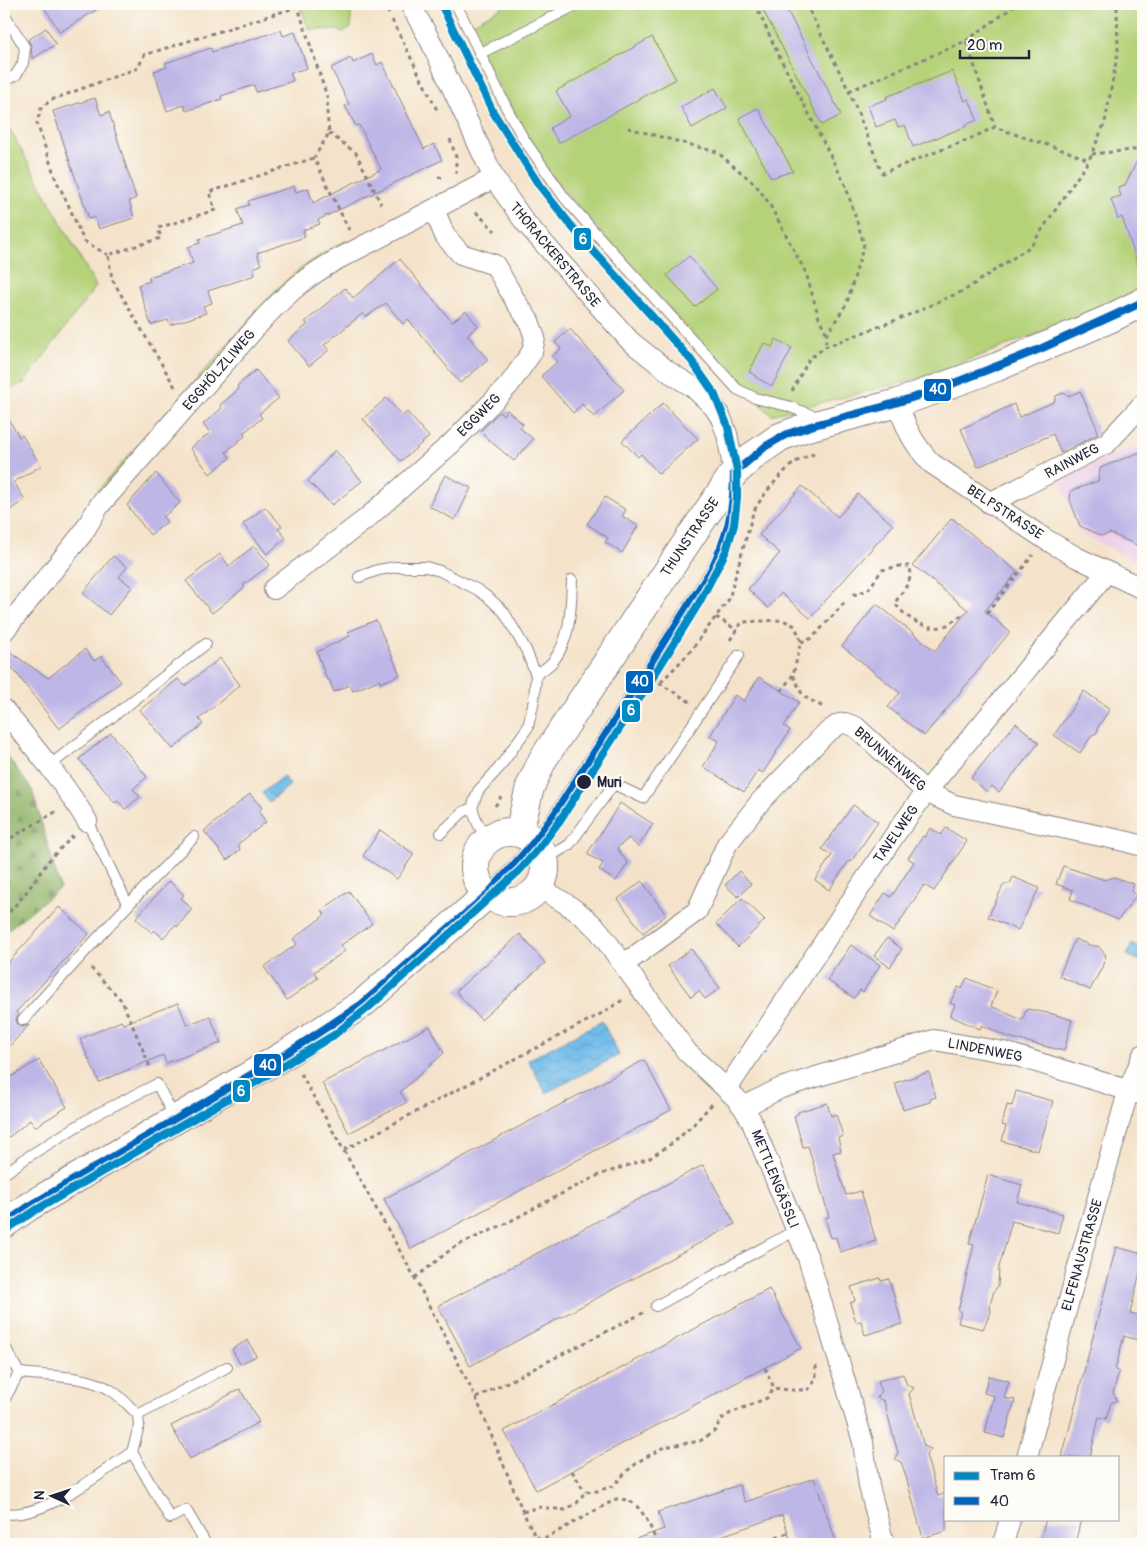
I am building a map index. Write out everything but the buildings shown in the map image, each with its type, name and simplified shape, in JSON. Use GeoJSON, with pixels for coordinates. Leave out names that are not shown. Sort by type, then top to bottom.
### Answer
{"type":"FeatureCollection","features":[{"type":"Feature","properties":{"kind":"main road","name":"THUNSTRASSE"},"geometry":{"type":"LineString","coordinates":[[538,888],[544,874],[532,845],[530,787],[543,758],[734,473],[754,455],[780,437],[827,421],[898,403],[997,367],[1143,302]]}},
{"type":"Feature","properties":{"kind":"main road"},"geometry":{"type":"LineString","coordinates":[[532,845],[507,832],[496,835],[481,847],[475,866],[476,875],[482,890],[499,900],[516,902],[525,899],[538,888]]}},
{"type":"Feature","properties":{"kind":"main road"},"geometry":{"type":"LineString","coordinates":[[4,1224],[28,1207],[286,1054],[362,1004],[488,894]]}},
{"type":"Feature","properties":{"kind":"street","name":"THORACKERSTRASSE"},"geometry":{"type":"LineString","coordinates":[[410,4],[430,40],[494,178],[524,222],[630,341],[669,372],[693,387],[714,407],[721,418],[727,434],[734,473]]}},
{"type":"Feature","properties":{"kind":"street","name":"EGGHÖLZLIWEG"},"geometry":{"type":"LineString","coordinates":[[4,631],[83,534],[99,506],[286,295],[303,280],[325,266],[494,178]]}},
{"type":"Feature","properties":{"kind":"street","name":"EGGWEG"},"geometry":{"type":"LineString","coordinates":[[274,589],[366,519],[453,442],[509,385],[532,352],[535,338],[530,320],[516,302],[496,265],[461,254],[445,236],[434,209]]}},
{"type":"Feature","properties":{"kind":"street","name":"BELPSTRASSE"},"geometry":{"type":"LineString","coordinates":[[898,403],[908,433],[931,463],[1045,539],[1076,557],[1143,590]]}},
{"type":"Feature","properties":{"kind":"street","name":"RAINWEG"},"geometry":{"type":"LineString","coordinates":[[989,502],[1018,490],[1107,442],[1143,404]]}},
{"type":"Feature","properties":{"kind":"street","name":"TAVELWEG"},"geometry":{"type":"LineString","coordinates":[[726,1089],[896,833],[926,792],[1107,572]]}},
{"type":"Feature","properties":{"kind":"street"},"geometry":{"type":"LineString","coordinates":[[4,710],[49,766],[87,821]]}},
{"type":"Feature","properties":{"kind":"street","name":"BRUNNENWEG"},"geometry":{"type":"LineString","coordinates":[[624,964],[697,911],[727,844],[760,802],[825,734],[833,727],[845,724],[856,727],[926,792],[954,804],[1124,840],[1143,846]]}},
{"type":"Feature","properties":{"kind":"street","name":"METTLENGÄSSLI"},"geometry":{"type":"LineString","coordinates":[[538,888],[570,905],[599,931],[687,1052],[743,1107],[751,1120],[814,1274],[863,1442],[866,1474],[884,1544]]}},
{"type":"Feature","properties":{"kind":"street","name":"LINDENWEG"},"geometry":{"type":"LineString","coordinates":[[743,1107],[781,1088],[934,1040],[1004,1052],[1136,1092]]}},
{"type":"Feature","properties":{"kind":"street","name":"ELFENAUSTRASSE"},"geometry":{"type":"LineString","coordinates":[[1027,1456],[1079,1264],[1136,1092],[1143,1056]]}},
{"type":"Feature","properties":{"kind":"street"},"geometry":{"type":"LineString","coordinates":[[1003,1544],[1010,1520]]}},
{"type":"Feature","properties":{"kind":"lane"},"geometry":{"type":"LineString","coordinates":[[456,4],[479,54],[523,138],[564,197],[590,227],[737,389],[755,398],[788,406],[827,421]]}},
{"type":"Feature","properties":{"kind":"lane"},"geometry":{"type":"LineString","coordinates":[[479,54],[578,4]]}},
{"type":"Feature","properties":{"kind":"lane"},"geometry":{"type":"LineString","coordinates":[[4,13],[25,48],[23,63],[16,75],[4,81]]}},
{"type":"Feature","properties":{"kind":"lane"},"geometry":{"type":"LineString","coordinates":[[488,894],[532,845],[554,815],[710,572],[720,553],[731,524],[734,473]]}},
{"type":"Feature","properties":{"kind":"lane"},"geometry":{"type":"LineString","coordinates":[[359,577],[378,570],[396,567],[426,567],[446,574],[478,590],[504,612],[526,650],[536,675],[534,700],[528,727],[499,768],[478,791],[472,808],[478,824],[488,840]]}},
{"type":"Feature","properties":{"kind":"lane"},"geometry":{"type":"LineString","coordinates":[[536,675],[554,661],[566,637],[572,580]]}},
{"type":"Feature","properties":{"kind":"lane"},"geometry":{"type":"LineString","coordinates":[[49,766],[206,644]]}},
{"type":"Feature","properties":{"kind":"lane"},"geometry":{"type":"LineString","coordinates":[[532,845],[568,845],[614,784],[643,798],[739,655]]}},
{"type":"Feature","properties":{"kind":"lane"},"geometry":{"type":"LineString","coordinates":[[441,833],[463,812],[472,808]]}},
{"type":"Feature","properties":{"kind":"lane"},"geometry":{"type":"LineString","coordinates":[[87,821],[128,905]]}},
{"type":"Feature","properties":{"kind":"lane"},"geometry":{"type":"LineString","coordinates":[[23,1020],[128,905],[194,837]]}},
{"type":"Feature","properties":{"kind":"lane"},"geometry":{"type":"LineString","coordinates":[[4,1174],[29,1156],[95,1116],[157,1084],[176,1119]]}},
{"type":"Feature","properties":{"kind":"lane"},"geometry":{"type":"LineString","coordinates":[[656,1306],[796,1230]]}},
{"type":"Feature","properties":{"kind":"lane"},"geometry":{"type":"LineString","coordinates":[[4,1345],[19,1373]]}},
{"type":"Feature","properties":{"kind":"lane"},"geometry":{"type":"LineString","coordinates":[[138,1415],[227,1366]]}},
{"type":"Feature","properties":{"kind":"lane"},"geometry":{"type":"LineString","coordinates":[[4,1400],[19,1373]]}},
{"type":"Feature","properties":{"kind":"lane"},"geometry":{"type":"LineString","coordinates":[[4,1513],[20,1514],[33,1511],[81,1488],[132,1452],[139,1426],[138,1415],[117,1394],[108,1388],[85,1380],[19,1373]]}},
{"type":"Feature","properties":{"kind":"lane"},"geometry":{"type":"LineString","coordinates":[[132,1452],[170,1518],[186,1510],[206,1544]]}},
{"type":"Feature","properties":{"kind":"path"},"geometry":{"type":"LineString","coordinates":[[384,4],[441,118]]}},
{"type":"Feature","properties":{"kind":"path"},"geometry":{"type":"LineString","coordinates":[[755,4],[779,56],[845,184],[864,244],[847,303],[827,334],[825,347]]}},
{"type":"Feature","properties":{"kind":"path"},"geometry":{"type":"LineString","coordinates":[[806,4],[849,91],[882,173],[972,138],[995,127],[1089,160]]}},
{"type":"Feature","properties":{"kind":"path"},"geometry":{"type":"LineString","coordinates":[[849,91],[966,41],[1016,4]]}},
{"type":"Feature","properties":{"kind":"path"},"geometry":{"type":"LineString","coordinates":[[788,406],[792,392],[809,360],[825,347],[904,317],[965,290],[1030,246],[1089,160],[1105,122],[1118,51],[1117,7],[1115,4]]}},
{"type":"Feature","properties":{"kind":"path"},"geometry":{"type":"LineString","coordinates":[[297,5],[328,100],[329,133],[314,158],[210,192],[215,210],[158,228],[161,238],[108,255],[84,241],[56,180],[36,123],[41,108],[51,100],[138,68],[144,55],[297,5]]}},
{"type":"Feature","properties":{"kind":"path"},"geometry":{"type":"LineString","coordinates":[[966,41],[995,127]]}},
{"type":"Feature","properties":{"kind":"path"},"geometry":{"type":"LineString","coordinates":[[628,128],[717,152],[756,185],[770,205],[806,273],[827,334]]}},
{"type":"Feature","properties":{"kind":"path"},"geometry":{"type":"LineString","coordinates":[[329,133],[356,153],[381,204]]}},
{"type":"Feature","properties":{"kind":"path"},"geometry":{"type":"LineString","coordinates":[[449,136],[456,157],[456,180]]}},
{"type":"Feature","properties":{"kind":"path"},"geometry":{"type":"LineString","coordinates":[[1091,154],[1141,150],[1143,140]]}},
{"type":"Feature","properties":{"kind":"path"},"geometry":{"type":"LineString","coordinates":[[314,158],[352,236]]}},
{"type":"Feature","properties":{"kind":"path"},"geometry":{"type":"LineString","coordinates":[[472,205],[475,211],[495,231]]}},
{"type":"Feature","properties":{"kind":"path"},"geometry":{"type":"LineString","coordinates":[[108,255],[112,279],[179,394]]}},
{"type":"Feature","properties":{"kind":"path"},"geometry":{"type":"LineString","coordinates":[[703,710],[660,683],[689,653],[729,599],[753,513],[757,505],[788,468],[796,462],[822,450]]}},
{"type":"Feature","properties":{"kind":"path"},"geometry":{"type":"LineString","coordinates":[[987,613],[1045,539]]}},
{"type":"Feature","properties":{"kind":"path"},"geometry":{"type":"LineString","coordinates":[[853,595],[868,590],[882,570],[910,566],[911,575],[908,584],[895,603],[900,610],[926,626],[936,627],[946,625],[964,614]]}},
{"type":"Feature","properties":{"kind":"path"},"geometry":{"type":"LineString","coordinates":[[801,641],[806,642],[817,633],[845,602]]}},
{"type":"Feature","properties":{"kind":"path"},"geometry":{"type":"LineString","coordinates":[[716,617],[736,630]]}},
{"type":"Feature","properties":{"kind":"path"},"geometry":{"type":"LineString","coordinates":[[739,655],[726,647],[742,622],[784,620],[794,626],[801,641],[793,675],[781,691]]}},
{"type":"Feature","properties":{"kind":"path"},"geometry":{"type":"LineString","coordinates":[[793,675],[803,696],[822,706]]}},
{"type":"Feature","properties":{"kind":"path"},"geometry":{"type":"LineString","coordinates":[[4,842],[75,801]]}},
{"type":"Feature","properties":{"kind":"path"},"geometry":{"type":"LineString","coordinates":[[4,918],[25,894],[50,858],[87,821]]}},
{"type":"Feature","properties":{"kind":"path"},"geometry":{"type":"LineString","coordinates":[[80,957],[122,1002],[157,1084]]}},
{"type":"Feature","properties":{"kind":"path"},"geometry":{"type":"LineString","coordinates":[[344,1150],[604,1012],[642,988]]}},
{"type":"Feature","properties":{"kind":"path"},"geometry":{"type":"LineString","coordinates":[[303,1076],[415,1278],[476,1398],[523,1512],[535,1536],[546,1538],[616,1499],[628,1500],[637,1507],[649,1522],[656,1544]]}},
{"type":"Feature","properties":{"kind":"path"},"geometry":{"type":"LineString","coordinates":[[415,1278],[454,1247],[505,1224],[599,1176],[650,1158],[680,1136],[726,1089]]}},
{"type":"Feature","properties":{"kind":"path"},"geometry":{"type":"LineString","coordinates":[[476,1398],[656,1306]]}},
{"type":"Feature","properties":{"kind":"path"},"geometry":{"type":"LineString","coordinates":[[774,1388],[799,1391],[809,1389],[816,1379],[816,1362],[837,1354]]}},
{"type":"Feature","properties":{"kind":"path"},"geometry":{"type":"LineString","coordinates":[[765,1368],[774,1388]]}},
{"type":"Feature","properties":{"kind":"path"},"geometry":{"type":"LineString","coordinates":[[585,1492],[597,1492],[613,1486],[641,1460],[664,1447],[700,1441],[716,1430],[720,1420],[731,1413],[767,1398],[774,1388]]}},
{"type":"Feature","properties":{"kind":"path"},"geometry":{"type":"LineString","coordinates":[[572,1471],[585,1492]]}},
{"type":"Feature","properties":{"kind":"path"},"geometry":{"type":"LineString","coordinates":[[523,1512],[538,1507],[564,1510],[577,1504],[585,1492]]}},
{"type":"Feature","properties":{"kind":"path"},"geometry":{"type":"LineString","coordinates":[[753,1544],[788,1533]]}},
{"type":"Feature","properties":{"kind":"path"},"geometry":{"type":"LineString","coordinates":[[717,1538],[720,1544]]}},
{"type":"Feature","properties":{"kind":"shaded area"},"geometry":{"type":"Polygon","coordinates":[[[1143,444],[1143,564],[1080,534],[1059,477],[1143,444]]]}},
{"type":"Feature","properties":{"kind":"green space"},"geometry":{"type":"Polygon","coordinates":[[[303,4],[347,4],[351,14],[351,28],[343,32],[309,29],[300,7],[303,4]]]}},
{"type":"Feature","properties":{"kind":"green space"},"geometry":{"type":"Polygon","coordinates":[[[508,4],[1143,4],[1143,286],[1126,297],[1053,328],[921,378],[771,415],[755,398],[744,393],[544,168],[466,27],[508,4]]]}},
{"type":"Feature","properties":{"kind":"green space"},"geometry":{"type":"Polygon","coordinates":[[[9,128],[96,286],[24,383],[4,391],[4,131],[9,128]]]}},
{"type":"Feature","properties":{"kind":"green space"},"geometry":{"type":"Polygon","coordinates":[[[346,241],[347,244],[94,499],[93,496],[274,292],[308,264],[346,241]]]}},
{"type":"Feature","properties":{"kind":"green space"},"geometry":{"type":"Polygon","coordinates":[[[4,752],[32,790],[60,888],[10,928],[4,936],[4,752]]]}},
{"type":"Feature","properties":{"kind":"water"},"geometry":{"type":"Polygon","coordinates":[[[283,776],[290,785],[269,802],[262,793],[283,776]]]}},
{"type":"Feature","properties":{"kind":"water"},"geometry":{"type":"Polygon","coordinates":[[[1132,944],[1143,949],[1143,962],[1127,955],[1132,944]]]}},
{"type":"Feature","properties":{"kind":"water"},"geometry":{"type":"Polygon","coordinates":[[[602,1021],[619,1055],[546,1093],[528,1060],[602,1021]]]}},
{"type":"Feature","properties":{"kind":"tram line","name":"6"},"geometry":{"type":"LineString","coordinates":[[4,1231],[36,1210],[334,1035],[369,1007],[520,870],[560,820],[653,677],[699,603],[726,551],[734,525],[737,471],[728,427],[714,393],[691,360],[573,228],[539,185],[493,112],[441,4]]}},
{"type":"Feature","properties":{"kind":"transit line","name":"40"},"geometry":{"type":"LineString","coordinates":[[734,473],[766,446],[787,434],[934,391],[1040,349],[1143,302]]}},
{"type":"Feature","properties":{"kind":"transit line","name":"40"},"geometry":{"type":"LineString","coordinates":[[4,1224],[28,1207],[286,1054],[362,1004],[488,894],[534,842],[554,815],[710,572],[721,548],[731,512],[734,473]]}},
{"type":"Feature","properties":{"kind":"place","name":"Muri"},"geometry":{"type":"Point","coordinates":[584,782]}}]}
